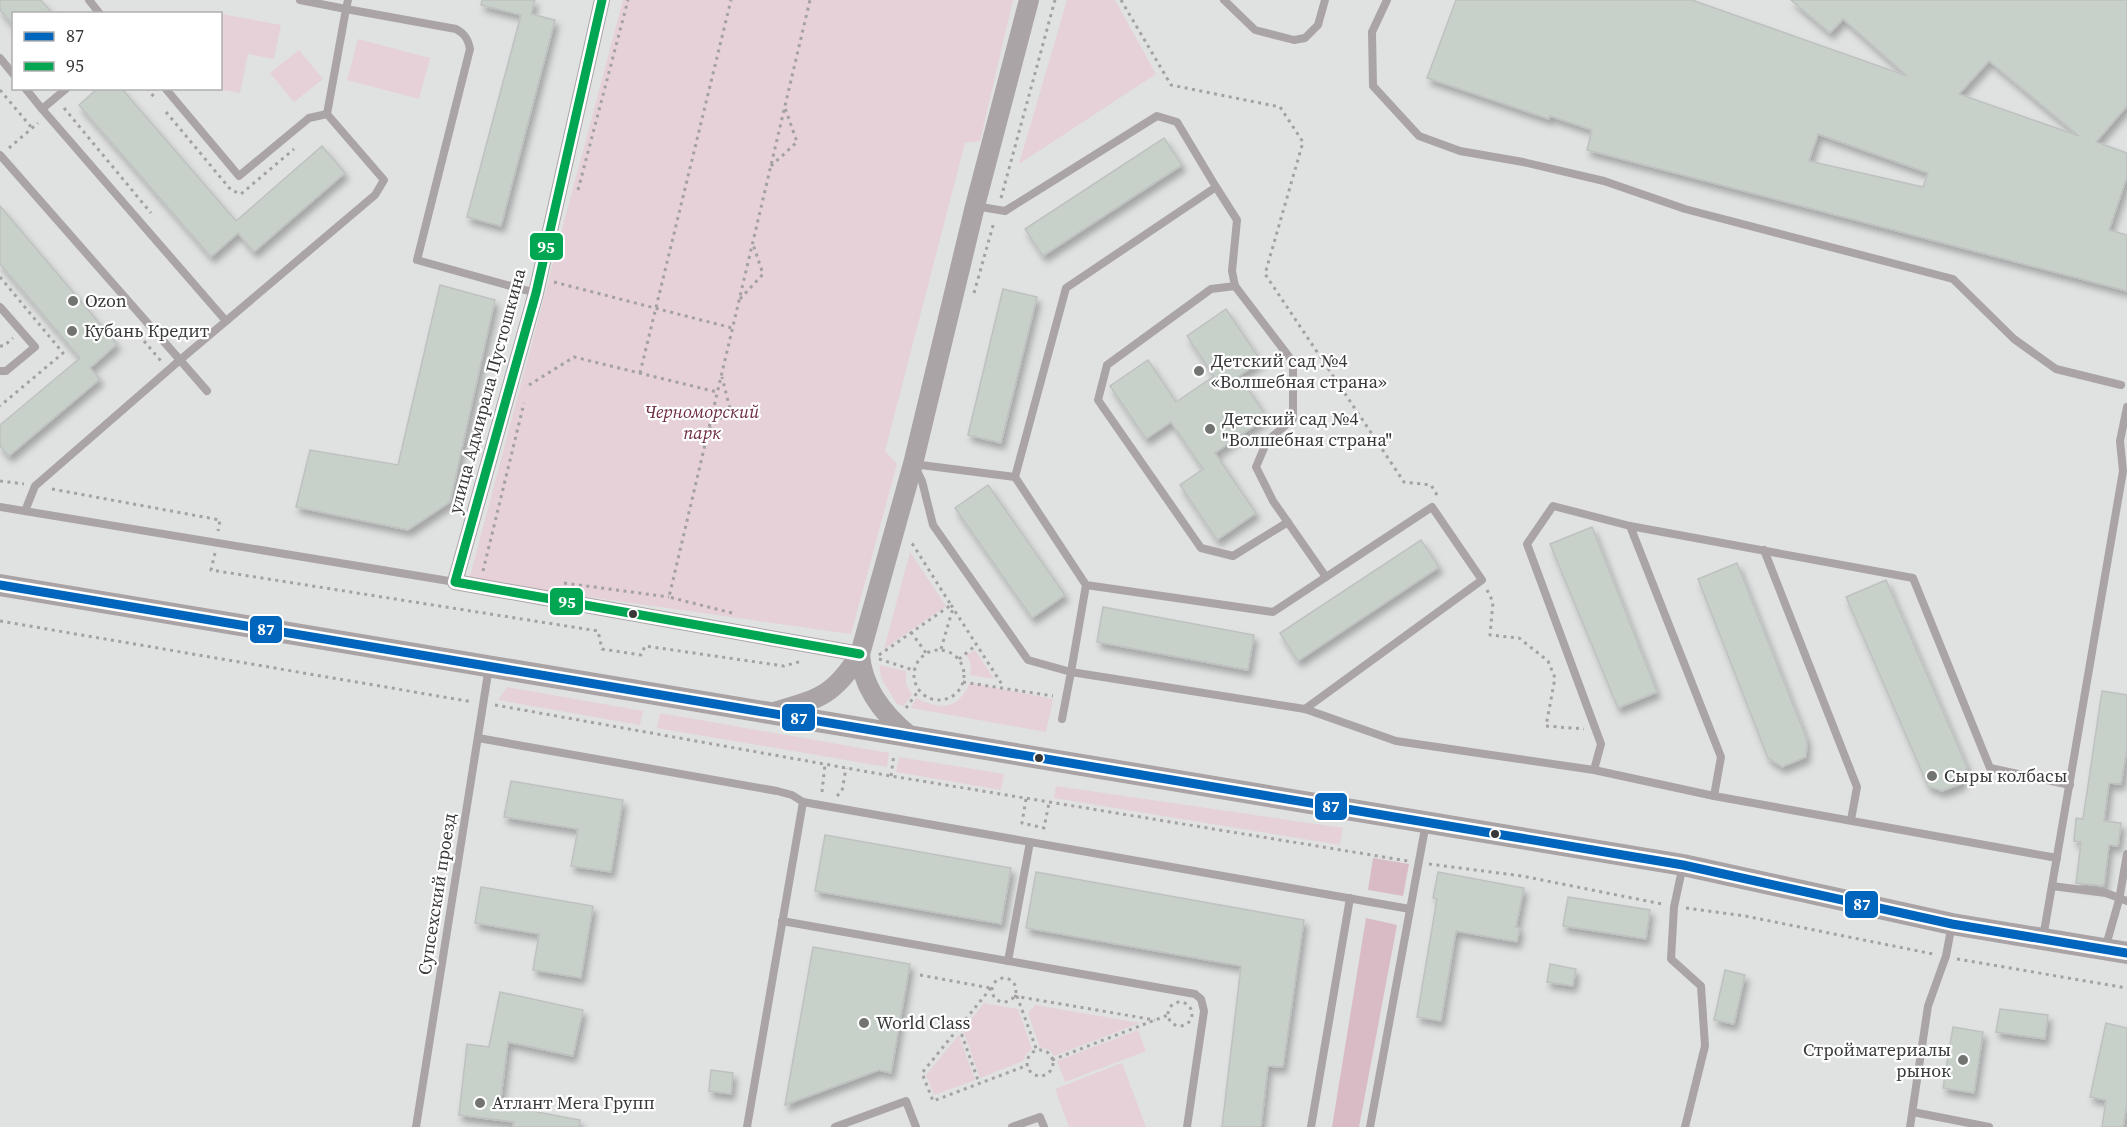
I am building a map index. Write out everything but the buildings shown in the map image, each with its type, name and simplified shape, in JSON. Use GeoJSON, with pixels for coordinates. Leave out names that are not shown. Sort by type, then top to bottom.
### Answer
{"type":"FeatureCollection","features":[{"type":"Feature","properties":{"kind":"main road"},"geometry":{"type":"LineString","coordinates":[[0,585],[1683,865],[1952,924],[2116,952]]}},
{"type":"Feature","properties":{"kind":"street","name":"улица Адмирала Пустошкина"},"geometry":{"type":"LineString","coordinates":[[455,582],[543,284],[602,0]]}},
{"type":"Feature","properties":{"kind":"street"},"geometry":{"type":"LineString","coordinates":[[769,713],[827,694],[842,680],[860,654],[913,464],[975,206],[1029,0]]}},
{"type":"Feature","properties":{"kind":"street"},"geometry":{"type":"LineString","coordinates":[[455,582],[860,654]]}},
{"type":"Feature","properties":{"kind":"street"},"geometry":{"type":"LineString","coordinates":[[860,654],[864,679],[874,697],[911,736]]}},
{"type":"Feature","properties":{"kind":"lane"},"geometry":{"type":"LineString","coordinates":[[89,0],[98,12]]}},
{"type":"Feature","properties":{"kind":"lane"},"geometry":{"type":"LineString","coordinates":[[300,0],[347,4],[456,29],[464,33],[470,49],[417,260],[543,284]]}},
{"type":"Feature","properties":{"kind":"lane"},"geometry":{"type":"LineString","coordinates":[[1224,0],[1255,30],[1294,40],[1305,38],[1318,25],[1325,0]]}},
{"type":"Feature","properties":{"kind":"lane"},"geometry":{"type":"LineString","coordinates":[[1387,0],[1372,32],[1372,86],[1419,136],[1460,151],[1523,162],[1604,181],[1684,209],[1953,279],[2014,339],[2055,369],[2121,385]]}},
{"type":"Feature","properties":{"kind":"lane"},"geometry":{"type":"LineString","coordinates":[[327,114],[347,4]]}},
{"type":"Feature","properties":{"kind":"lane"},"geometry":{"type":"LineString","coordinates":[[0,58],[12,73]]}},
{"type":"Feature","properties":{"kind":"lane"},"geometry":{"type":"LineString","coordinates":[[27,90],[226,321]]}},
{"type":"Feature","properties":{"kind":"lane"},"geometry":{"type":"LineString","coordinates":[[45,112],[65,90]]}},
{"type":"Feature","properties":{"kind":"lane"},"geometry":{"type":"LineString","coordinates":[[167,90],[239,176],[309,118],[327,114]]}},
{"type":"Feature","properties":{"kind":"lane"},"geometry":{"type":"LineString","coordinates":[[25,511],[35,486],[375,195],[384,180],[327,114]]}},
{"type":"Feature","properties":{"kind":"lane"},"geometry":{"type":"LineString","coordinates":[[975,206],[1005,211],[1157,116],[1177,122],[1237,220],[1232,271],[1235,286],[1293,362],[1293,419],[1267,441],[1256,467],[1274,501],[1326,577]]}},
{"type":"Feature","properties":{"kind":"lane"},"geometry":{"type":"LineString","coordinates":[[0,155],[207,391]]}},
{"type":"Feature","properties":{"kind":"lane"},"geometry":{"type":"LineString","coordinates":[[1062,718],[1086,585],[1015,477],[1066,288],[1216,187]]}},
{"type":"Feature","properties":{"kind":"lane"},"geometry":{"type":"LineString","coordinates":[[1235,286],[1211,289],[1107,365],[1098,399],[1202,548],[1233,556],[1288,522]]}},
{"type":"Feature","properties":{"kind":"lane"},"geometry":{"type":"LineString","coordinates":[[0,307],[35,348],[6,371],[0,371]]}},
{"type":"Feature","properties":{"kind":"lane"},"geometry":{"type":"LineString","coordinates":[[2043,940],[2123,471],[2120,441],[2127,406]]}},
{"type":"Feature","properties":{"kind":"lane"},"geometry":{"type":"LineString","coordinates":[[913,464],[1015,477]]}},
{"type":"Feature","properties":{"kind":"lane"},"geometry":{"type":"LineString","coordinates":[[913,464],[922,481],[933,525],[1028,660],[1071,672],[1305,708],[1396,741],[1594,770],[1714,796],[2057,858]]}},
{"type":"Feature","properties":{"kind":"lane"},"geometry":{"type":"LineString","coordinates":[[1594,770],[1601,744],[1527,544],[1553,506],[1630,526],[1913,578],[1990,768],[2070,785]]}},
{"type":"Feature","properties":{"kind":"lane"},"geometry":{"type":"LineString","coordinates":[[0,507],[455,582]]}},
{"type":"Feature","properties":{"kind":"lane"},"geometry":{"type":"LineString","coordinates":[[1086,585],[1273,612],[1432,507],[1482,580],[1305,708]]}},
{"type":"Feature","properties":{"kind":"lane"},"geometry":{"type":"LineString","coordinates":[[1630,526],[1721,757],[1714,796]]}},
{"type":"Feature","properties":{"kind":"lane"},"geometry":{"type":"LineString","coordinates":[[1764,550],[1857,787],[1851,820]]}},
{"type":"Feature","properties":{"kind":"lane","name":"Супсехский проезд"},"geometry":{"type":"LineString","coordinates":[[416,1127],[489,667]]}},
{"type":"Feature","properties":{"kind":"lane"},"geometry":{"type":"LineString","coordinates":[[478,738],[777,791],[792,795],[803,802],[1410,909]]}},
{"type":"Feature","properties":{"kind":"lane"},"geometry":{"type":"LineString","coordinates":[[747,1127],[803,802]]}},
{"type":"Feature","properties":{"kind":"lane"},"geometry":{"type":"LineString","coordinates":[[1370,1127],[1426,822]]}},
{"type":"Feature","properties":{"kind":"lane"},"geometry":{"type":"LineString","coordinates":[[1008,961],[1030,842]]}},
{"type":"Feature","properties":{"kind":"lane"},"geometry":{"type":"LineString","coordinates":[[2116,952],[2127,858]]}},
{"type":"Feature","properties":{"kind":"lane"},"geometry":{"type":"LineString","coordinates":[[1683,865],[1674,907],[1671,959],[1701,986],[1705,1046],[1684,1127]]}},
{"type":"Feature","properties":{"kind":"lane"},"geometry":{"type":"LineString","coordinates":[[2052,886],[2106,893],[2123,901]]}},
{"type":"Feature","properties":{"kind":"lane"},"geometry":{"type":"LineString","coordinates":[[1311,1127],[1350,898]]}},
{"type":"Feature","properties":{"kind":"lane"},"geometry":{"type":"LineString","coordinates":[[782,921],[1189,993],[1201,999],[1204,1011],[1187,1127]]}},
{"type":"Feature","properties":{"kind":"lane"},"geometry":{"type":"LineString","coordinates":[[1910,1127],[1928,1006],[1946,956],[1952,924]]}},
{"type":"Feature","properties":{"kind":"lane"},"geometry":{"type":"LineString","coordinates":[[835,1127],[906,1101],[916,1127]]}},
{"type":"Feature","properties":{"kind":"lane"},"geometry":{"type":"LineString","coordinates":[[1912,1112],[1989,1127]]}},
{"type":"Feature","properties":{"kind":"lane"},"geometry":{"type":"LineString","coordinates":[[1012,1127],[1040,1117],[1044,1127]]}},
{"type":"Feature","properties":{"kind":"path"},"geometry":{"type":"LineString","coordinates":[[577,192],[628,0]]}},
{"type":"Feature","properties":{"kind":"path"},"geometry":{"type":"LineString","coordinates":[[640,373],[658,309],[731,0]]}},
{"type":"Feature","properties":{"kind":"path"},"geometry":{"type":"LineString","coordinates":[[669,597],[810,0]]}},
{"type":"Feature","properties":{"kind":"path"},"geometry":{"type":"LineString","coordinates":[[1121,0],[1170,85],[1280,106],[1303,142],[1265,274],[1404,482],[1431,485],[1438,494],[1432,507]]}},
{"type":"Feature","properties":{"kind":"path"},"geometry":{"type":"LineString","coordinates":[[0,90],[32,128]]}},
{"type":"Feature","properties":{"kind":"path"},"geometry":{"type":"LineString","coordinates":[[149,90],[155,98]]}},
{"type":"Feature","properties":{"kind":"path"},"geometry":{"type":"LineString","coordinates":[[0,155],[32,128],[45,112],[61,104],[152,214]]}},
{"type":"Feature","properties":{"kind":"path"},"geometry":{"type":"LineString","coordinates":[[162,107],[231,190],[241,194],[301,143]]}},
{"type":"Feature","properties":{"kind":"path"},"geometry":{"type":"LineString","coordinates":[[770,168],[797,142],[785,107]]}},
{"type":"Feature","properties":{"kind":"path"},"geometry":{"type":"LineString","coordinates":[[739,300],[763,274],[753,242]]}},
{"type":"Feature","properties":{"kind":"path"},"geometry":{"type":"LineString","coordinates":[[543,284],[556,271]]}},
{"type":"Feature","properties":{"kind":"path"},"geometry":{"type":"LineString","coordinates":[[543,284],[732,328]]}},
{"type":"Feature","properties":{"kind":"path"},"geometry":{"type":"LineString","coordinates":[[139,335],[162,362],[154,370]]}},
{"type":"Feature","properties":{"kind":"path"},"geometry":{"type":"LineString","coordinates":[[531,374],[529,385],[574,357],[717,392]]}},
{"type":"Feature","properties":{"kind":"path"},"geometry":{"type":"LineString","coordinates":[[708,430],[730,409],[721,376]]}},
{"type":"Feature","properties":{"kind":"path"},"geometry":{"type":"LineString","coordinates":[[483,572],[526,397]]}},
{"type":"Feature","properties":{"kind":"path"},"geometry":{"type":"LineString","coordinates":[[21,484],[30,476]]}},
{"type":"Feature","properties":{"kind":"path"},"geometry":{"type":"LineString","coordinates":[[909,539],[1003,686]]}},
{"type":"Feature","properties":{"kind":"path"},"geometry":{"type":"LineString","coordinates":[[1482,580],[1493,602],[1490,635],[1519,638],[1548,661],[1555,678],[1546,726],[1595,729]]}},
{"type":"Feature","properties":{"kind":"path"},"geometry":{"type":"LineString","coordinates":[[553,581],[669,597],[737,614]]}},
{"type":"Feature","properties":{"kind":"path"},"geometry":{"type":"LineString","coordinates":[[914,670],[875,658],[952,607]]}},
{"type":"Feature","properties":{"kind":"path"},"geometry":{"type":"LineString","coordinates":[[941,649],[952,607]]}},
{"type":"Feature","properties":{"kind":"path"},"geometry":{"type":"LineString","coordinates":[[0,621],[1026,799],[1419,863],[1522,876],[1674,907],[1745,916],[1946,956],[1973,964],[2127,988]]}},
{"type":"Feature","properties":{"kind":"path"},"geometry":{"type":"LineString","coordinates":[[912,632],[926,653]]}},
{"type":"Feature","properties":{"kind":"path"},"geometry":{"type":"LineString","coordinates":[[959,659],[976,645]]}},
{"type":"Feature","properties":{"kind":"path"},"geometry":{"type":"LineString","coordinates":[[941,649],[949,651],[959,659],[964,672],[963,682],[952,696],[938,700],[930,699],[917,687],[914,670],[917,662],[926,653],[941,649]]}},
{"type":"Feature","properties":{"kind":"path"},"geometry":{"type":"LineString","coordinates":[[963,682],[1003,686],[1066,699]]}},
{"type":"Feature","properties":{"kind":"path"},"geometry":{"type":"LineString","coordinates":[[825,764],[821,787],[825,795]]}},
{"type":"Feature","properties":{"kind":"path"},"geometry":{"type":"LineString","coordinates":[[830,796],[838,796],[842,791],[846,768]]}},
{"type":"Feature","properties":{"kind":"path"},"geometry":{"type":"LineString","coordinates":[[1026,799],[1022,824],[1044,828],[1049,802]]}},
{"type":"Feature","properties":{"kind":"path"},"geometry":{"type":"LineString","coordinates":[[920,975],[991,988]]}},
{"type":"Feature","properties":{"kind":"path"},"geometry":{"type":"LineString","coordinates":[[1028,1065],[933,1101],[922,1073],[995,982],[1006,978],[1015,986],[1015,996],[1037,1051]]}},
{"type":"Feature","properties":{"kind":"path"},"geometry":{"type":"LineString","coordinates":[[991,988],[992,994],[1001,1002],[1008,1002],[1015,996]]}},
{"type":"Feature","properties":{"kind":"path"},"geometry":{"type":"LineString","coordinates":[[1015,996],[1155,1020]]}},
{"type":"Feature","properties":{"kind":"path"},"geometry":{"type":"LineString","coordinates":[[1182,1002],[1189,1007],[1192,1017],[1189,1022],[1178,1026],[1172,1023],[1168,1015],[1171,1006],[1182,1002]]}},
{"type":"Feature","properties":{"kind":"path"},"geometry":{"type":"LineString","coordinates":[[1052,1060],[1168,1015]]}},
{"type":"Feature","properties":{"kind":"path"},"geometry":{"type":"LineString","coordinates":[[959,1027],[979,1083]]}},
{"type":"Feature","properties":{"kind":"path"},"geometry":{"type":"LineString","coordinates":[[1037,1051],[1048,1053],[1052,1060],[1050,1071],[1045,1076],[1032,1073],[1028,1065],[1030,1055],[1037,1051]]}},
{"type":"Feature","properties":{"kind":"green space","name":"Черноморский парк"},"geometry":{"type":"Polygon","coordinates":[[[623,0],[1013,0],[980,141],[965,143],[885,451],[897,464],[851,634],[469,580],[623,0]]]}},
{"type":"Feature","properties":{"kind":"green space"},"geometry":{"type":"Polygon","coordinates":[[[1067,0],[1115,0],[1156,74],[1019,164],[1067,0]]]}},
{"type":"Feature","properties":{"kind":"green space"},"geometry":{"type":"Polygon","coordinates":[[[222,14],[281,25],[274,59],[248,54],[240,93],[222,90],[222,14]]]}},
{"type":"Feature","properties":{"kind":"green space"},"geometry":{"type":"Polygon","coordinates":[[[358,39],[430,58],[419,99],[347,80],[358,39]]]}},
{"type":"Feature","properties":{"kind":"green space"},"geometry":{"type":"Polygon","coordinates":[[[299,50],[323,79],[294,102],[270,73],[299,50]]]}},
{"type":"Feature","properties":{"kind":"green space"},"geometry":{"type":"Polygon","coordinates":[[[910,552],[946,606],[884,649],[910,552]]]}},
{"type":"Feature","properties":{"kind":"green space"},"geometry":{"type":"Polygon","coordinates":[[[975,650],[994,679],[970,675],[971,664],[966,655],[975,650]]]}},
{"type":"Feature","properties":{"kind":"green space"},"geometry":{"type":"Polygon","coordinates":[[[879,665],[906,671],[906,685],[912,694],[904,706],[897,704],[882,680],[879,665]]]}},
{"type":"Feature","properties":{"kind":"green space"},"geometry":{"type":"Polygon","coordinates":[[[970,683],[1053,699],[1046,732],[911,708],[916,698],[947,706],[959,699],[970,683]]]}},
{"type":"Feature","properties":{"kind":"green space"},"geometry":{"type":"Polygon","coordinates":[[[507,687],[643,711],[640,725],[498,700],[507,687]]]}},
{"type":"Feature","properties":{"kind":"green space"},"geometry":{"type":"Polygon","coordinates":[[[660,713],[889,753],[887,767],[657,728],[660,713]]]}},
{"type":"Feature","properties":{"kind":"green space"},"geometry":{"type":"Polygon","coordinates":[[[899,757],[1004,774],[1001,790],[896,772],[899,757]]]}},
{"type":"Feature","properties":{"kind":"green space"},"geometry":{"type":"Polygon","coordinates":[[[1056,786],[1343,828],[1340,845],[1054,798],[1056,786]]]}},
{"type":"Feature","properties":{"kind":"green space"},"geometry":{"type":"Polygon","coordinates":[[[984,1003],[1018,1009],[1032,1049],[1023,1061],[980,1078],[963,1030],[984,1003]]]}},
{"type":"Feature","properties":{"kind":"green space"},"geometry":{"type":"Polygon","coordinates":[[[1035,1005],[1140,1023],[1054,1056],[1050,1050],[1040,1047],[1028,1013],[1035,1005]]]}},
{"type":"Feature","properties":{"kind":"green space"},"geometry":{"type":"Polygon","coordinates":[[[1138,1030],[1146,1051],[1065,1082],[1057,1061],[1138,1030]]]}},
{"type":"Feature","properties":{"kind":"green space"},"geometry":{"type":"Polygon","coordinates":[[[959,1035],[975,1080],[934,1095],[926,1075],[959,1035]]]}},
{"type":"Feature","properties":{"kind":"green space"},"geometry":{"type":"Polygon","coordinates":[[[1122,1063],[1146,1127],[1069,1127],[1055,1089],[1122,1063]]]}},
{"type":"Feature","properties":{"kind":"shaded area"},"geometry":{"type":"Polygon","coordinates":[[[1373,858],[1409,864],[1403,896],[1368,890],[1373,858]]]}},
{"type":"Feature","properties":{"kind":"shaded area"},"geometry":{"type":"Polygon","coordinates":[[[1366,918],[1397,925],[1359,1127],[1332,1127],[1366,918]]]}},
{"type":"Feature","properties":{"kind":"transit line","name":"95"},"geometry":{"type":"LineString","coordinates":[[602,0],[536,293],[455,582],[860,654]]}},
{"type":"Feature","properties":{"kind":"transit line","name":"87"},"geometry":{"type":"LineString","coordinates":[[0,585],[1683,865],[1952,924],[2127,953]]}},
{"type":"Feature","properties":{"kind":"place","name":"Ozon"},"geometry":{"type":"Point","coordinates":[73,301]}},
{"type":"Feature","properties":{"kind":"place","name":"Кубань Кредит"},"geometry":{"type":"Point","coordinates":[72,331]}},
{"type":"Feature","properties":{"kind":"place","name":"Детский сад №4 «Волшебная страна»"},"geometry":{"type":"Point","coordinates":[1199,371]}},
{"type":"Feature","properties":{"kind":"place","name":"Детский сад №4 \"Волшебная страна\""},"geometry":{"type":"Point","coordinates":[1210,429]}},
{"type":"Feature","properties":{"kind":"place","name":"Сыры колбасы"},"geometry":{"type":"Point","coordinates":[1932,776]}},
{"type":"Feature","properties":{"kind":"place","name":"World Class"},"geometry":{"type":"Point","coordinates":[864,1023]}},
{"type":"Feature","properties":{"kind":"place","name":"Стройматериалы рынок"},"geometry":{"type":"Point","coordinates":[1963,1060]}},
{"type":"Feature","properties":{"kind":"place","name":"Атлант Мега Групп"},"geometry":{"type":"Point","coordinates":[480,1103]}}]}
